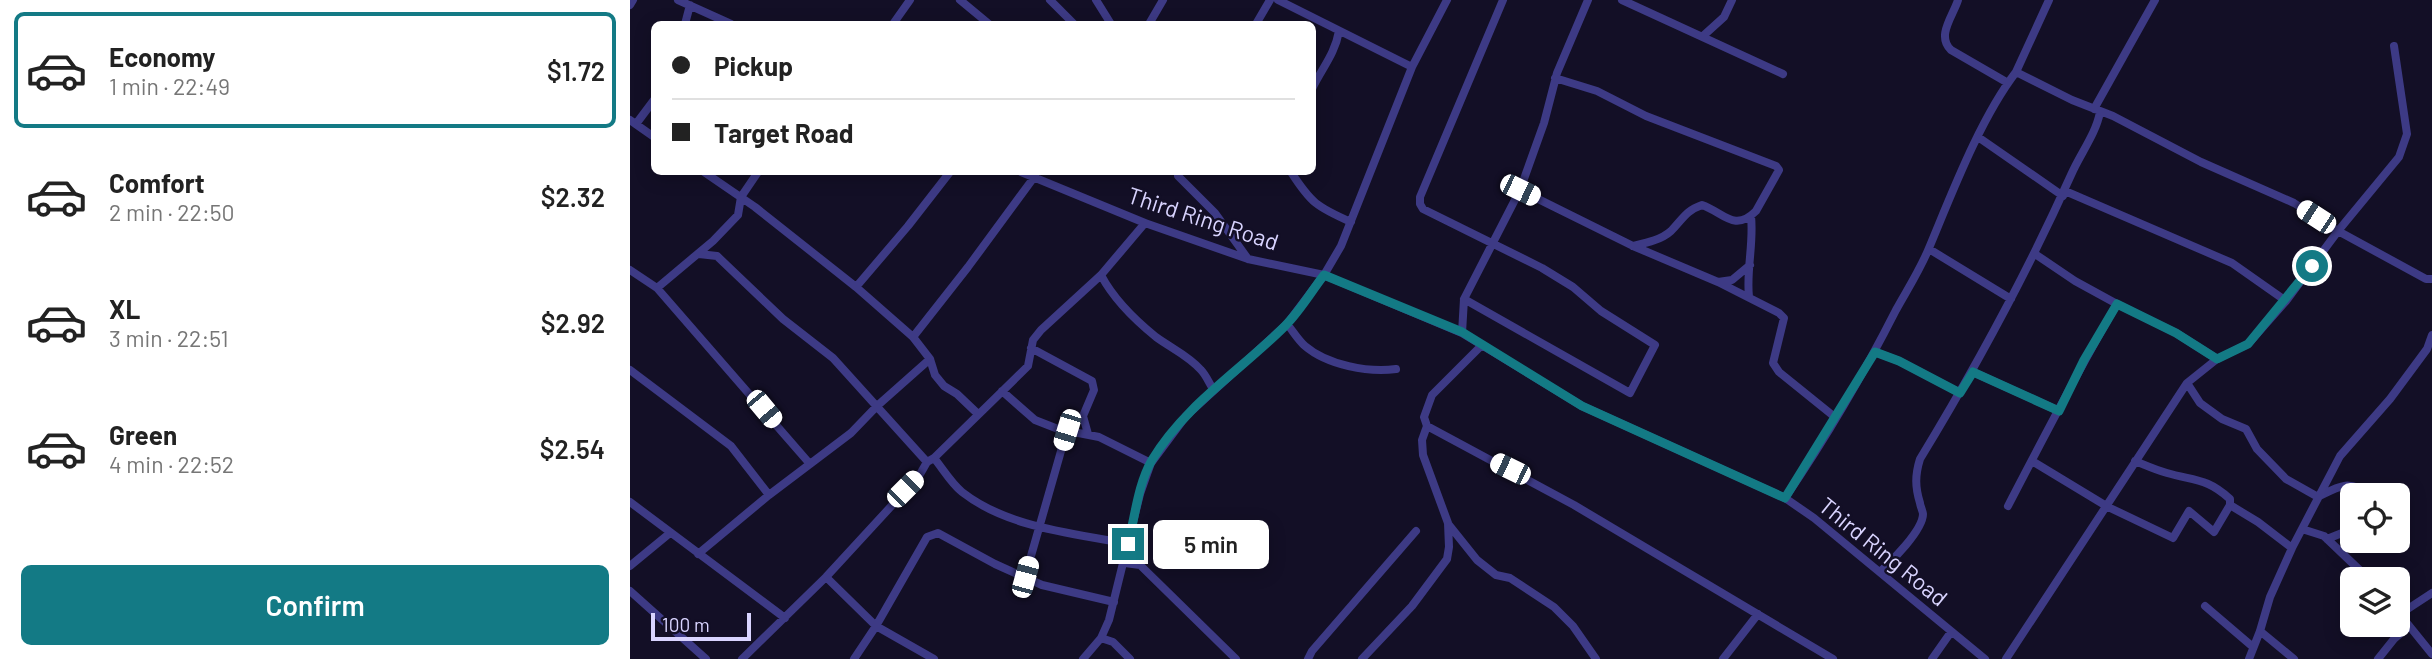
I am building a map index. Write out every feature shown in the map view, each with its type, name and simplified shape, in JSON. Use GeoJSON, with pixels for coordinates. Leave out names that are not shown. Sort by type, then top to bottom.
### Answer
{"type":"FeatureCollection","features":[{"type":"Feature","properties":{"kind":"street"},"geometry":{"type":"LineString","coordinates":[[630,5],[633,0]]}},
{"type":"Feature","properties":{"kind":"street"},"geometry":{"type":"LineString","coordinates":[[896,21],[910,0]]}},
{"type":"Feature","properties":{"kind":"street"},"geometry":{"type":"LineString","coordinates":[[960,0],[985,21]]}},
{"type":"Feature","properties":{"kind":"street"},"geometry":{"type":"LineString","coordinates":[[1050,0],[1071,21]]}},
{"type":"Feature","properties":{"kind":"street"},"geometry":{"type":"LineString","coordinates":[[1096,0],[1109,21]]}},
{"type":"Feature","properties":{"kind":"street"},"geometry":{"type":"LineString","coordinates":[[1151,21],[1163,0]]}},
{"type":"Feature","properties":{"kind":"street"},"geometry":{"type":"LineString","coordinates":[[1258,21],[1270,0]]}},
{"type":"Feature","properties":{"kind":"street"},"geometry":{"type":"LineString","coordinates":[[1278,0],[1412,67]]}},
{"type":"Feature","properties":{"kind":"street"},"geometry":{"type":"LineString","coordinates":[[1083,659],[1101,638],[1109,620],[1140,494],[1151,463],[1186,416],[1287,324],[1324,275],[1342,246],[1412,67],[1447,0]]}},
{"type":"Feature","properties":{"kind":"street"},"geometry":{"type":"LineString","coordinates":[[1464,299],[1630,393],[1656,345],[1601,311],[1573,287],[1542,268],[1423,209],[1420,204],[1420,197],[1503,0]]}},
{"type":"Feature","properties":{"kind":"street"},"geometry":{"type":"LineString","coordinates":[[1462,332],[1464,299],[1520,190],[1544,123],[1555,79],[1588,0]]}},
{"type":"Feature","properties":{"kind":"street"},"geometry":{"type":"LineString","coordinates":[[1703,36],[1724,17],[1732,0]]}},
{"type":"Feature","properties":{"kind":"street"},"geometry":{"type":"LineString","coordinates":[[1958,0],[1944,35],[1944,43],[1951,50],[2008,83]]}},
{"type":"Feature","properties":{"kind":"street"},"geometry":{"type":"LineString","coordinates":[[1785,498],[1875,352],[1929,249],[1935,229],[1978,138],[2016,72],[2049,0]]}},
{"type":"Feature","properties":{"kind":"street"},"geometry":{"type":"LineString","coordinates":[[1880,572],[1908,543],[1921,520],[1923,515],[1915,474],[1920,459],[1973,372],[2035,254],[2077,161],[2098,124],[2097,111],[2155,0]]}},
{"type":"Feature","properties":{"kind":"street"},"geometry":{"type":"LineString","coordinates":[[1626,1],[1783,74]]}},
{"type":"Feature","properties":{"kind":"street"},"geometry":{"type":"LineString","coordinates":[[685,21],[683,2],[724,21]]}},
{"type":"Feature","properties":{"kind":"street"},"geometry":{"type":"LineString","coordinates":[[1316,80],[1332,56],[1339,31]]}},
{"type":"Feature","properties":{"kind":"street"},"geometry":{"type":"LineString","coordinates":[[2006,659],[2187,383],[2217,359],[2248,344],[2286,301],[2338,231],[2399,157],[2407,134],[2395,46]]}},
{"type":"Feature","properties":{"kind":"street"},"geometry":{"type":"LineString","coordinates":[[2016,72],[2113,116],[2201,162],[2294,203],[2338,231],[2426,279],[2432,279]]}},
{"type":"Feature","properties":{"kind":"street"},"geometry":{"type":"LineString","coordinates":[[1555,79],[1597,91],[1646,116],[1776,166],[1777,173],[1751,216],[1740,221],[1731,220],[1702,205],[1686,212],[1670,232],[1633,246]]}},
{"type":"Feature","properties":{"kind":"street"},"geometry":{"type":"LineString","coordinates":[[651,103],[633,122],[651,135]]}},
{"type":"Feature","properties":{"kind":"street"},"geometry":{"type":"LineString","coordinates":[[1978,138],[2064,193],[2232,263],[2286,301]]}},
{"type":"Feature","properties":{"kind":"street"},"geometry":{"type":"LineString","coordinates":[[708,175],[741,197],[856,287],[913,337],[930,359],[935,375],[943,386],[957,394],[978,414]]}},
{"type":"Feature","properties":{"kind":"street"},"geometry":{"type":"LineString","coordinates":[[738,215],[741,197],[756,175]]}},
{"type":"Feature","properties":{"kind":"street"},"geometry":{"type":"LineString","coordinates":[[856,287],[948,175]]}},
{"type":"Feature","properties":{"kind":"street","name":"Third Ring Road"},"geometry":{"type":"LineString","coordinates":[[1032,175],[1145,223],[1248,259],[1324,275],[1462,332],[1582,406],[1785,498],[1814,518],[1985,659]]}},
{"type":"Feature","properties":{"kind":"street"},"geometry":{"type":"LineString","coordinates":[[1178,175],[1215,213],[1248,259]]}},
{"type":"Feature","properties":{"kind":"street"},"geometry":{"type":"LineString","coordinates":[[1293,175],[1309,199],[1351,222]]}},
{"type":"Feature","properties":{"kind":"street"},"geometry":{"type":"LineString","coordinates":[[913,337],[1035,176]]}},
{"type":"Feature","properties":{"kind":"street"},"geometry":{"type":"LineString","coordinates":[[1520,190],[1633,246],[1718,282],[1779,313],[1784,318],[1773,363],[1779,372],[1836,418]]}},
{"type":"Feature","properties":{"kind":"street"},"geometry":{"type":"LineString","coordinates":[[657,288],[699,254],[738,215],[755,208]]}},
{"type":"Feature","properties":{"kind":"street"},"geometry":{"type":"LineString","coordinates":[[1749,297],[1747,279],[1753,234],[1751,216]]}},
{"type":"Feature","properties":{"kind":"street"},"geometry":{"type":"LineString","coordinates":[[742,659],[825,577],[919,476],[930,460],[1028,366],[1033,340],[1041,330],[1101,275],[1145,223]]}},
{"type":"Feature","properties":{"kind":"street"},"geometry":{"type":"LineString","coordinates":[[713,241],[717,256],[783,319],[833,358],[960,491],[982,505],[1038,527],[1128,544]]}},
{"type":"Feature","properties":{"kind":"street"},"geometry":{"type":"LineString","coordinates":[[1929,249],[2011,299]]}},
{"type":"Feature","properties":{"kind":"street"},"geometry":{"type":"LineString","coordinates":[[699,254],[717,256]]}},
{"type":"Feature","properties":{"kind":"street"},"geometry":{"type":"LineString","coordinates":[[2035,254],[2117,304],[2176,333],[2217,359]]}},
{"type":"Feature","properties":{"kind":"street"},"geometry":{"type":"LineString","coordinates":[[1718,282],[1732,280],[1750,265]]}},
{"type":"Feature","properties":{"kind":"street"},"geometry":{"type":"LineString","coordinates":[[630,270],[657,288],[810,464]]}},
{"type":"Feature","properties":{"kind":"street"},"geometry":{"type":"LineString","coordinates":[[1101,275],[1107,288],[1142,324],[1202,370],[1213,389]]}},
{"type":"Feature","properties":{"kind":"street"},"geometry":{"type":"LineString","coordinates":[[2008,506],[2084,360],[2117,304]]}},
{"type":"Feature","properties":{"kind":"street"},"geometry":{"type":"LineString","coordinates":[[1287,324],[1306,347],[1334,361],[1376,372],[1396,369]]}},
{"type":"Feature","properties":{"kind":"street"},"geometry":{"type":"LineString","coordinates":[[2249,659],[2270,597],[2291,548],[2340,456],[2390,399],[2427,349],[2432,335]]}},
{"type":"Feature","properties":{"kind":"street"},"geometry":{"type":"LineString","coordinates":[[1481,346],[1432,395],[1424,417],[1427,426],[1422,440],[1423,455],[1448,523],[1477,560],[1496,575],[1510,578],[1554,607],[1573,626],[1596,659]]}},
{"type":"Feature","properties":{"kind":"street"},"geometry":{"type":"LineString","coordinates":[[1031,348],[1092,381],[1094,390],[1083,416],[1088,433]]}},
{"type":"Feature","properties":{"kind":"street"},"geometry":{"type":"LineString","coordinates":[[1875,352],[1899,361],[1960,393]]}},
{"type":"Feature","properties":{"kind":"street"},"geometry":{"type":"LineString","coordinates":[[698,554],[769,495],[851,433],[930,359]]}},
{"type":"Feature","properties":{"kind":"street"},"geometry":{"type":"LineString","coordinates":[[630,370],[731,446],[769,495]]}},
{"type":"Feature","properties":{"kind":"street"},"geometry":{"type":"LineString","coordinates":[[1973,372],[2059,411]]}},
{"type":"Feature","properties":{"kind":"street"},"geometry":{"type":"LineString","coordinates":[[2187,383],[2200,403],[2222,419],[2246,429],[2257,449],[2286,479],[2318,497]]}},
{"type":"Feature","properties":{"kind":"street"},"geometry":{"type":"LineString","coordinates":[[1002,391],[1035,421],[1088,433],[1151,463]]}},
{"type":"Feature","properties":{"kind":"street"},"geometry":{"type":"LineString","coordinates":[[1427,426],[1574,505],[1833,659]]}},
{"type":"Feature","properties":{"kind":"street"},"geometry":{"type":"LineString","coordinates":[[1025,577],[1067,430]]}},
{"type":"Feature","properties":{"kind":"street"},"geometry":{"type":"LineString","coordinates":[[2032,461],[2108,507],[2173,538],[2189,511],[2214,532],[2230,505],[2230,499],[2217,487],[2135,461]]}},
{"type":"Feature","properties":{"kind":"street"},"geometry":{"type":"LineString","coordinates":[[2318,497],[2340,486]]}},
{"type":"Feature","properties":{"kind":"street"},"geometry":{"type":"LineString","coordinates":[[630,502],[785,618]]}},
{"type":"Feature","properties":{"kind":"street"},"geometry":{"type":"LineString","coordinates":[[2230,505],[2258,522],[2291,548]]}},
{"type":"Feature","properties":{"kind":"street"},"geometry":{"type":"LineString","coordinates":[[1362,659],[1412,606],[1447,559],[1448,523]]}},
{"type":"Feature","properties":{"kind":"street"},"geometry":{"type":"LineString","coordinates":[[2302,529],[2324,536],[2357,567]]}},
{"type":"Feature","properties":{"kind":"street"},"geometry":{"type":"LineString","coordinates":[[1308,659],[1312,651],[1416,531]]}},
{"type":"Feature","properties":{"kind":"street"},"geometry":{"type":"LineString","coordinates":[[630,566],[670,533]]}},
{"type":"Feature","properties":{"kind":"street"},"geometry":{"type":"LineString","coordinates":[[854,659],[927,537],[933,534],[938,533],[995,564],[1042,585],[1114,602]]}},
{"type":"Feature","properties":{"kind":"street"},"geometry":{"type":"LineString","coordinates":[[2328,539],[2340,534]]}},
{"type":"Feature","properties":{"kind":"street"},"geometry":{"type":"LineString","coordinates":[[1125,563],[1140,565],[1236,659]]}},
{"type":"Feature","properties":{"kind":"street"},"geometry":{"type":"LineString","coordinates":[[825,577],[876,626],[934,659]]}},
{"type":"Feature","properties":{"kind":"street"},"geometry":{"type":"LineString","coordinates":[[630,591],[706,659]]}},
{"type":"Feature","properties":{"kind":"street"},"geometry":{"type":"LineString","coordinates":[[2410,606],[2432,593]]}},
{"type":"Feature","properties":{"kind":"street"},"geometry":{"type":"LineString","coordinates":[[2204,606],[2253,647]]}},
{"type":"Feature","properties":{"kind":"street"},"geometry":{"type":"LineString","coordinates":[[1723,659],[1758,614]]}},
{"type":"Feature","properties":{"kind":"street"},"geometry":{"type":"LineString","coordinates":[[2410,627],[2432,654]]}},
{"type":"Feature","properties":{"kind":"street"},"geometry":{"type":"LineString","coordinates":[[2260,631],[2294,659]]}},
{"type":"Feature","properties":{"kind":"street"},"geometry":{"type":"LineString","coordinates":[[1932,659],[1951,632]]}},
{"type":"Feature","properties":{"kind":"street"},"geometry":{"type":"LineString","coordinates":[[2378,659],[2396,637]]}},
{"type":"Feature","properties":{"kind":"street"},"geometry":{"type":"LineString","coordinates":[[1101,638],[1112,642],[1130,659]]}},
{"type":"Feature","properties":{"kind":"route"},"geometry":{"type":"LineString","coordinates":[[1128,544],[1140,494],[1151,463],[1169,435],[1213,389],[1287,324],[1324,275],[1462,332],[1582,406],[1785,498],[1875,352],[1899,361],[1960,393],[1973,372],[2059,411],[2084,360],[2117,304],[2176,333],[2217,359],[2248,344],[2286,301],[2312,266]]}}]}
